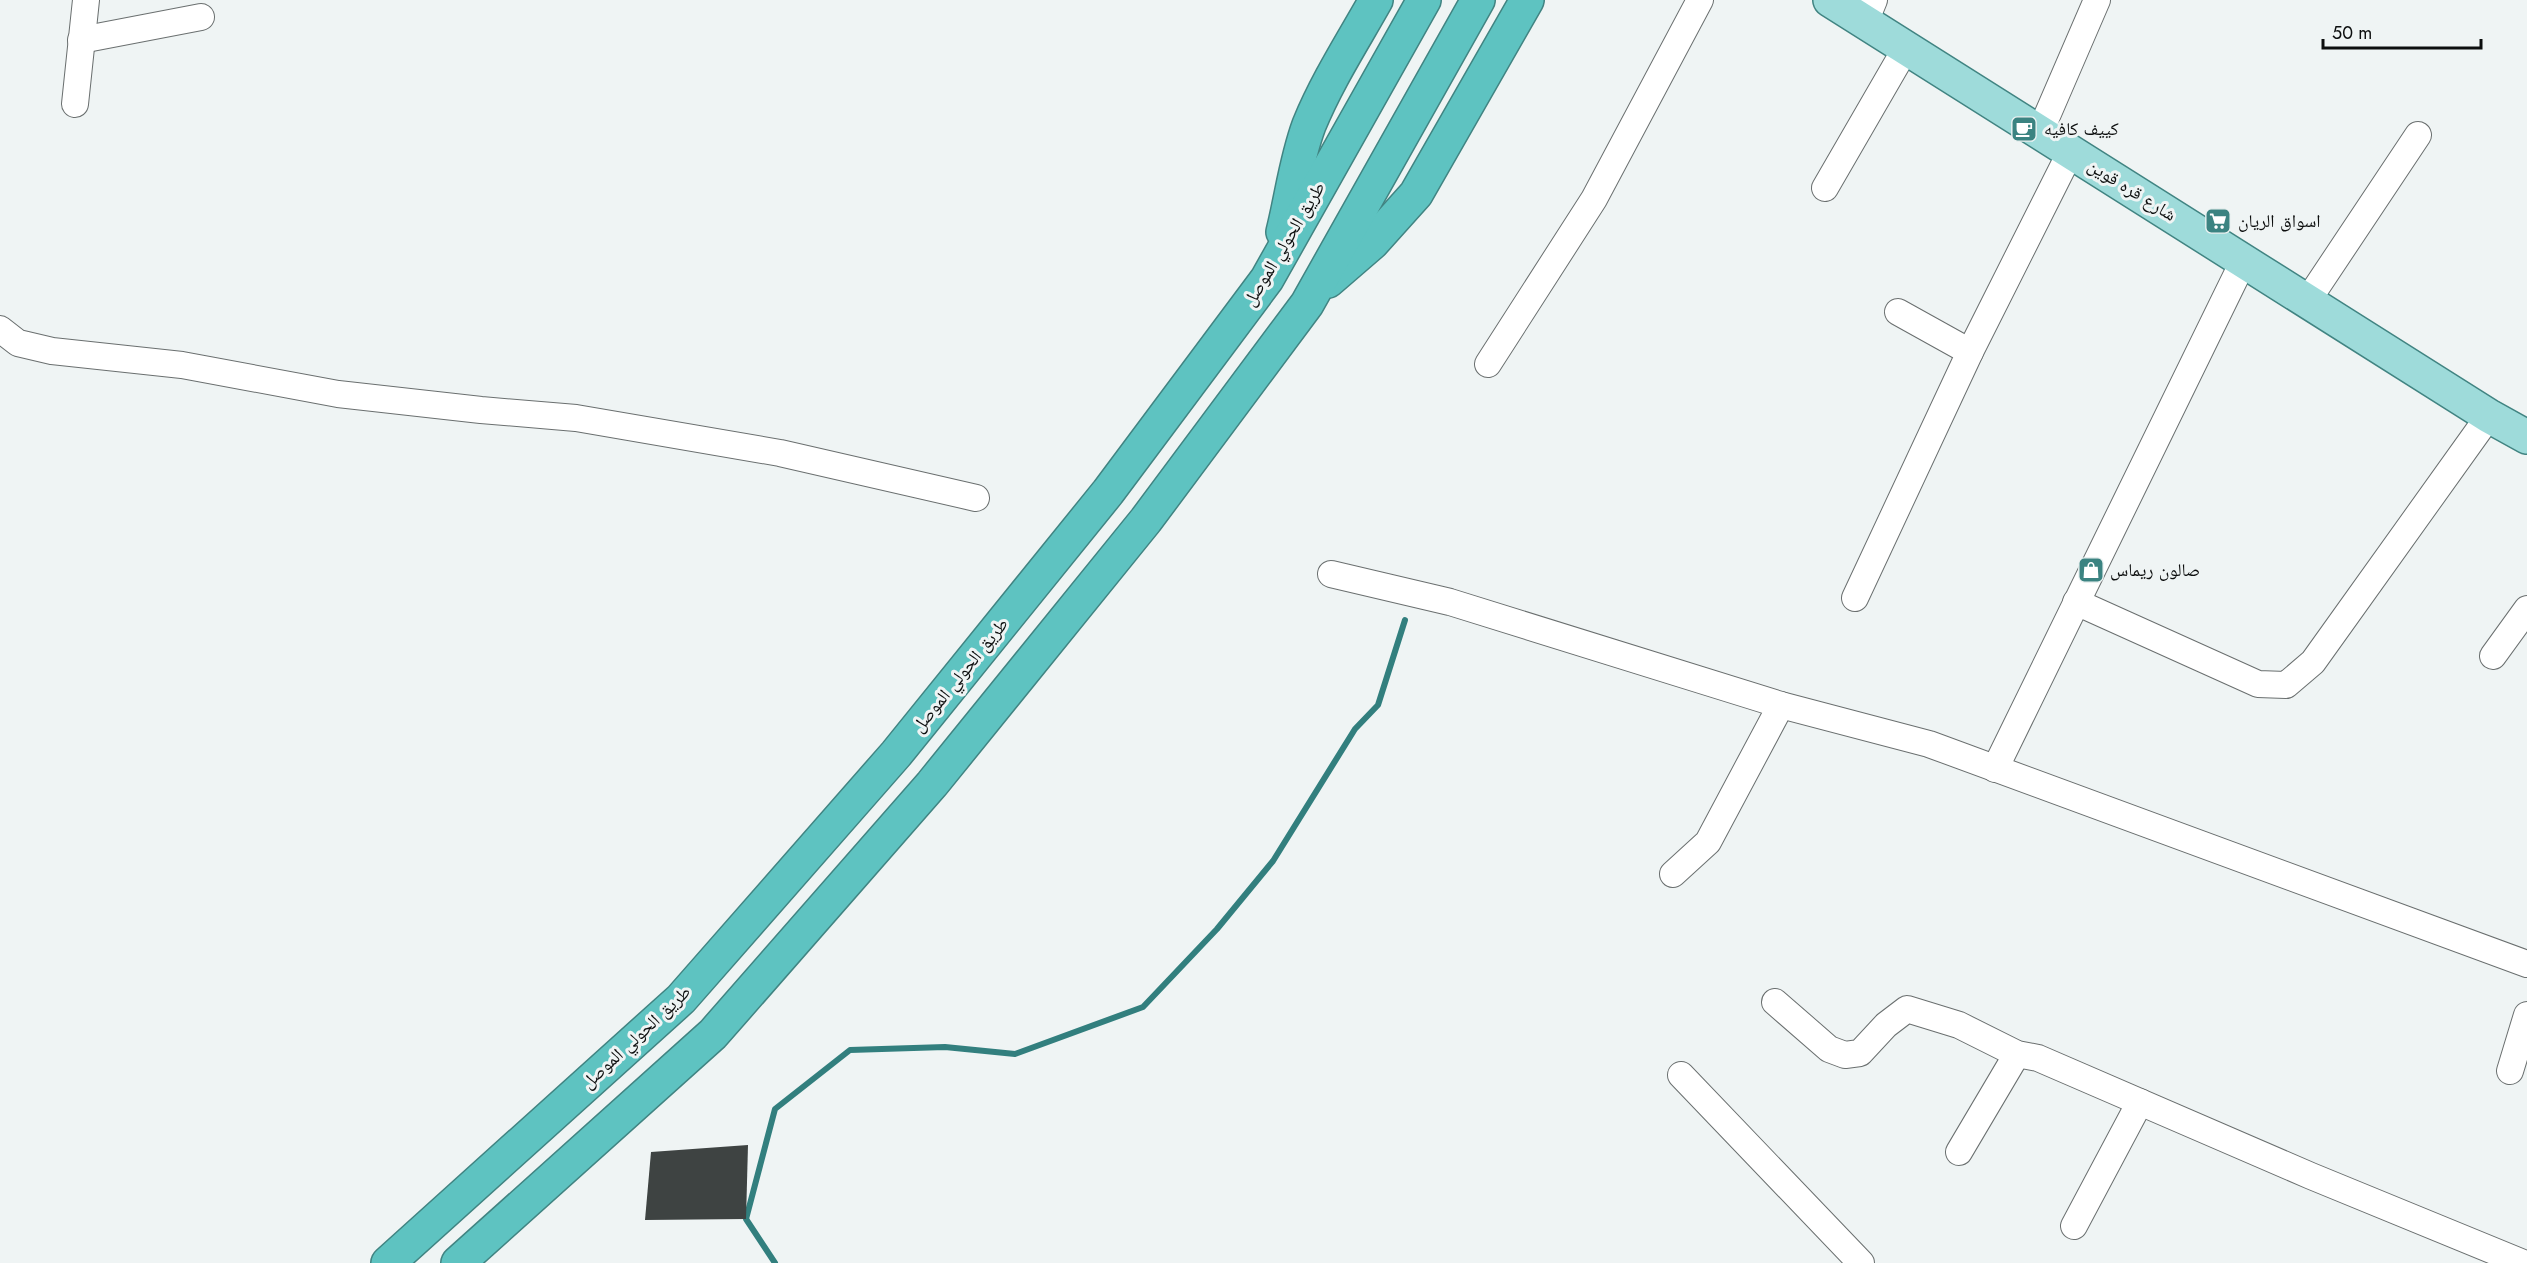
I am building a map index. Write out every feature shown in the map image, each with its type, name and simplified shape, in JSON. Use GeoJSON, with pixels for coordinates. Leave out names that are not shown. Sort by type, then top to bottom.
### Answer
{"type":"FeatureCollection","features":[{"type":"Feature","properties":{"kind":"highway"},"geometry":{"type":"LineString","coordinates":[[1267,279],[1279,248],[1300,153],[1310,125],[1324,92],[1376,0]]}},
{"type":"Feature","properties":{"kind":"highway","name":"طريق الحولي الموصل"},"geometry":{"type":"LineString","coordinates":[[388,1263],[681,999],[918,727],[1108,492],[1267,279],[1424,0]]}},
{"type":"Feature","properties":{"kind":"highway"},"geometry":{"type":"LineString","coordinates":[[1306,304],[1478,0]]}},
{"type":"Feature","properties":{"kind":"highway"},"geometry":{"type":"LineString","coordinates":[[458,1263],[713,1034],[932,784],[1146,520],[1306,304],[1322,286],[1372,243],[1416,194],[1527,0]]}},
{"type":"Feature","properties":{"kind":"main road","name":"شارع قره قوين"},"geometry":{"type":"LineString","coordinates":[[1830,0],[1870,11],[1906,48],[2489,416],[2527,437]]}},
{"type":"Feature","properties":{"kind":"street"},"geometry":{"type":"LineString","coordinates":[[75,104],[86,0]]}},
{"type":"Feature","properties":{"kind":"street"},"geometry":{"type":"LineString","coordinates":[[1488,364],[1594,199],[1700,0]]}},
{"type":"Feature","properties":{"kind":"street"},"geometry":{"type":"LineString","coordinates":[[2040,132],[2097,0]]}},
{"type":"Feature","properties":{"kind":"street"},"geometry":{"type":"LineString","coordinates":[[81,40],[201,17]]}},
{"type":"Feature","properties":{"kind":"street"},"geometry":{"type":"LineString","coordinates":[[1825,188],[1906,48]]}},
{"type":"Feature","properties":{"kind":"street"},"geometry":{"type":"LineString","coordinates":[[2308,300],[2418,135]]}},
{"type":"Feature","properties":{"kind":"street"},"geometry":{"type":"LineString","coordinates":[[1856,598],[1970,352],[2071,151]]}},
{"type":"Feature","properties":{"kind":"street"},"geometry":{"type":"LineString","coordinates":[[1995,769],[2244,260]]}},
{"type":"Feature","properties":{"kind":"street"},"geometry":{"type":"LineString","coordinates":[[1898,312],[1970,352]]}},
{"type":"Feature","properties":{"kind":"street"},"geometry":{"type":"LineString","coordinates":[[0,329],[18,343],[52,351],[182,365],[338,394],[576,418],[780,453],[975,498]]}},
{"type":"Feature","properties":{"kind":"street"},"geometry":{"type":"LineString","coordinates":[[2076,602],[2258,684],[2286,685],[2313,662],[2489,416]]}},
{"type":"Feature","properties":{"kind":"street"},"geometry":{"type":"LineString","coordinates":[[1331,574],[1450,602],[1781,705],[1929,744],[2527,964]]}},
{"type":"Feature","properties":{"kind":"street"},"geometry":{"type":"LineString","coordinates":[[2493,656],[2527,609]]}},
{"type":"Feature","properties":{"kind":"street"},"geometry":{"type":"LineString","coordinates":[[1673,874],[1708,842],[1781,705]]}},
{"type":"Feature","properties":{"kind":"street"},"geometry":{"type":"LineString","coordinates":[[1774,1002],[1829,1049],[1845,1055],[1860,1053],[1886,1025],[1907,1009],[1959,1025],[2017,1054],[2038,1058],[2311,1176],[2523,1263]]}},
{"type":"Feature","properties":{"kind":"street"},"geometry":{"type":"LineString","coordinates":[[2510,1071],[2527,1015]]}},
{"type":"Feature","properties":{"kind":"street"},"geometry":{"type":"LineString","coordinates":[[1959,1152],[2017,1054]]}},
{"type":"Feature","properties":{"kind":"street"},"geometry":{"type":"LineString","coordinates":[[1682,1075],[1861,1263]]}},
{"type":"Feature","properties":{"kind":"street"},"geometry":{"type":"LineString","coordinates":[[2074,1226],[2140,1102]]}},
{"type":"Feature","properties":{"kind":"building"},"geometry":{"type":"Polygon","coordinates":[[[748,1145],[746,1219],[645,1220],[651,1152],[748,1145]]]}},
{"type":"Feature","properties":{"kind":"waterway"},"geometry":{"type":"LineString","coordinates":[[775,1263],[746,1219],[775,1109],[850,1050],[945,1047],[1015,1054],[1143,1007],[1217,929],[1273,861],[1355,729],[1378,705],[1405,620]]}},
{"type":"Feature","properties":{"kind":"place","name":"كييف كافيه"},"geometry":{"type":"Point","coordinates":[2024,129]}},
{"type":"Feature","properties":{"kind":"place","name":"اسواق الريان"},"geometry":{"type":"Point","coordinates":[2218,221]}},
{"type":"Feature","properties":{"kind":"place","name":"صالون ريماس"},"geometry":{"type":"Point","coordinates":[2091,570]}}]}
